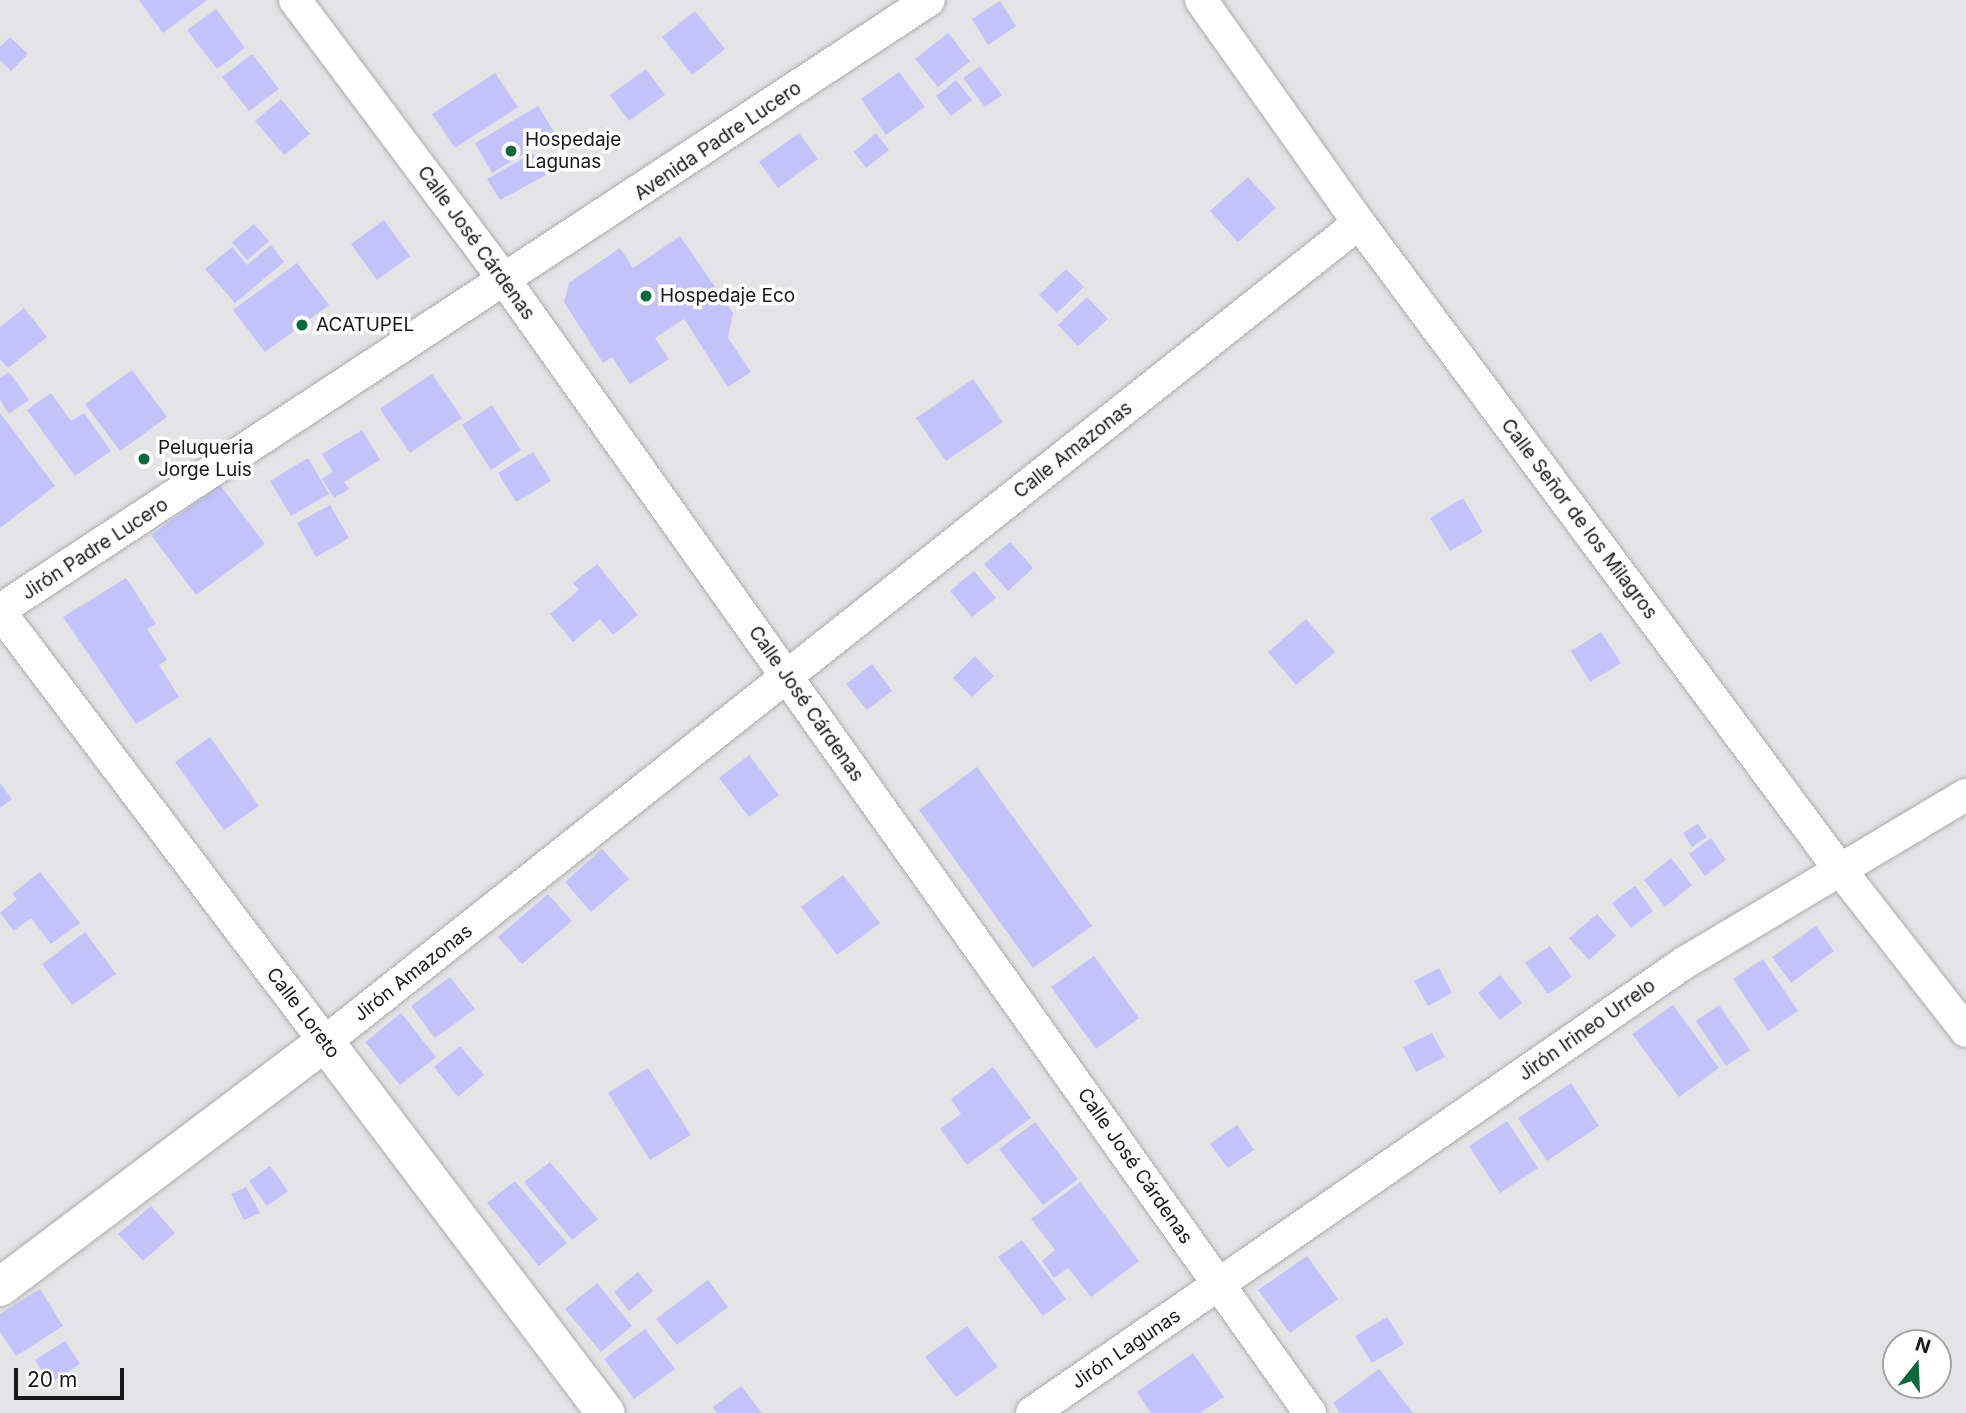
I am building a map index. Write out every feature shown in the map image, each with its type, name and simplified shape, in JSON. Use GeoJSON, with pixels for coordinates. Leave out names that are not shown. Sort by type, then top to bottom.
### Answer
{"type":"FeatureCollection","features":[{"type":"Feature","properties":{"kind":"street","name":"Calle José Cárdenas"},"geometry":{"type":"LineString","coordinates":[[295,0],[506,282],[1310,1413]]}},
{"type":"Feature","properties":{"kind":"street","name":"Avenida Padre Lucero"},"geometry":{"type":"LineString","coordinates":[[506,282],[929,0]]}},
{"type":"Feature","properties":{"kind":"street","name":"Calle Señor de los Milagros"},"geometry":{"type":"LineString","coordinates":[[1201,0],[1359,223],[1838,867],[1966,1031]]}},
{"type":"Feature","properties":{"kind":"street","name":"Calle Amazonas"},"geometry":{"type":"LineString","coordinates":[[787,677],[1359,223]]}},
{"type":"Feature","properties":{"kind":"street","name":"Jirón Padre Lucero"},"geometry":{"type":"LineString","coordinates":[[0,611],[506,282]]}},
{"type":"Feature","properties":{"kind":"street","name":"Calle Loreto"},"geometry":{"type":"LineString","coordinates":[[0,611],[606,1413]]}},
{"type":"Feature","properties":{"kind":"street","name":"Jirón Amazonas"},"geometry":{"type":"LineString","coordinates":[[0,1287],[325,1042],[787,677]]}},
{"type":"Feature","properties":{"kind":"street","name":"Jirón Irineo Urrelo"},"geometry":{"type":"LineString","coordinates":[[1219,1285],[1684,963],[1838,867],[1966,795]]}},
{"type":"Feature","properties":{"kind":"street","name":"Jirón Lagunas"},"geometry":{"type":"LineString","coordinates":[[1032,1413],[1219,1285]]}},
{"type":"Feature","properties":{"kind":"building"},"geometry":{"type":"Polygon","coordinates":[[[139,0],[207,0],[163,33],[139,0]]]}},
{"type":"Feature","properties":{"kind":"building"},"geometry":{"type":"Polygon","coordinates":[[[1000,1],[1016,26],[988,45],[972,19],[1000,1]]]}},
{"type":"Feature","properties":{"kind":"building"},"geometry":{"type":"Polygon","coordinates":[[[216,9],[245,48],[217,69],[187,30],[216,9]]]}},
{"type":"Feature","properties":{"kind":"building"},"geometry":{"type":"Polygon","coordinates":[[[695,11],[725,49],[692,75],[662,37],[695,11]]]}},
{"type":"Feature","properties":{"kind":"building"},"geometry":{"type":"Polygon","coordinates":[[[948,33],[970,61],[938,87],[915,59],[948,33]]]}},
{"type":"Feature","properties":{"kind":"building"},"geometry":{"type":"Polygon","coordinates":[[[10,37],[28,54],[11,71],[0,60],[0,47],[10,37]]]}},
{"type":"Feature","properties":{"kind":"building"},"geometry":{"type":"Polygon","coordinates":[[[252,54],[279,89],[249,111],[222,77],[252,54]]]}},
{"type":"Feature","properties":{"kind":"building"},"geometry":{"type":"Polygon","coordinates":[[[980,66],[1002,95],[985,107],[963,78],[980,66]]]}},
{"type":"Feature","properties":{"kind":"building"},"geometry":{"type":"Polygon","coordinates":[[[646,69],[665,95],[629,121],[610,95],[646,69]]]}},
{"type":"Feature","properties":{"kind":"building"},"geometry":{"type":"Polygon","coordinates":[[[899,72],[925,107],[886,135],[861,99],[899,72]]]}},
{"type":"Feature","properties":{"kind":"building"},"geometry":{"type":"Polygon","coordinates":[[[495,73],[518,107],[455,148],[432,114],[495,73]]]}},
{"type":"Feature","properties":{"kind":"building"},"geometry":{"type":"Polygon","coordinates":[[[956,80],[972,100],[951,116],[936,96],[956,80]]]}},
{"type":"Feature","properties":{"kind":"building"},"geometry":{"type":"Polygon","coordinates":[[[281,99],[310,134],[284,155],[255,121],[281,99]]]}},
{"type":"Feature","properties":{"kind":"building"},"geometry":{"type":"Polygon","coordinates":[[[538,106],[556,135],[492,173],[475,143],[538,106]]]}},
{"type":"Feature","properties":{"kind":"building"},"geometry":{"type":"Polygon","coordinates":[[[799,133],[818,159],[778,188],[759,162],[799,133]]]}},
{"type":"Feature","properties":{"kind":"building"},"geometry":{"type":"Polygon","coordinates":[[[876,133],[889,150],[866,168],[854,152],[876,133]]]}},
{"type":"Feature","properties":{"kind":"building"},"geometry":{"type":"Polygon","coordinates":[[[533,153],[546,175],[500,200],[487,179],[533,153]]]}},
{"type":"Feature","properties":{"kind":"building"},"geometry":{"type":"Polygon","coordinates":[[[1248,177],[1276,208],[1238,242],[1210,211],[1248,177]]]}},
{"type":"Feature","properties":{"kind":"building"},"geometry":{"type":"Polygon","coordinates":[[[384,220],[410,256],[377,280],[351,244],[384,220]]]}},
{"type":"Feature","properties":{"kind":"building"},"geometry":{"type":"Polygon","coordinates":[[[254,224],[269,241],[247,260],[232,242],[254,224]]]}},
{"type":"Feature","properties":{"kind":"building"},"geometry":{"type":"Polygon","coordinates":[[[680,236],[733,313],[728,338],[751,372],[728,387],[684,319],[655,338],[669,359],[630,384],[612,357],[603,363],[564,302],[569,283],[620,248],[633,268],[680,236]]]}},
{"type":"Feature","properties":{"kind":"building"},"geometry":{"type":"Polygon","coordinates":[[[271,245],[284,262],[235,303],[205,269],[232,247],[247,265],[271,245]]]}},
{"type":"Feature","properties":{"kind":"building"},"geometry":{"type":"Polygon","coordinates":[[[297,263],[329,305],[265,352],[233,310],[297,263]]]}},
{"type":"Feature","properties":{"kind":"building"},"geometry":{"type":"Polygon","coordinates":[[[1066,269],[1084,287],[1057,313],[1039,295],[1066,269]]]}},
{"type":"Feature","properties":{"kind":"building"},"geometry":{"type":"Polygon","coordinates":[[[1087,297],[1108,319],[1078,346],[1058,325],[1087,297]]]}},
{"type":"Feature","properties":{"kind":"building"},"geometry":{"type":"Polygon","coordinates":[[[24,308],[47,337],[8,368],[0,359],[0,327],[24,308]]]}},
{"type":"Feature","properties":{"kind":"building"},"geometry":{"type":"Polygon","coordinates":[[[132,370],[167,417],[120,451],[85,404],[132,370]]]}},
{"type":"Feature","properties":{"kind":"building"},"geometry":{"type":"Polygon","coordinates":[[[9,372],[29,400],[9,414],[0,400],[0,378],[9,372]]]}},
{"type":"Feature","properties":{"kind":"building"},"geometry":{"type":"Polygon","coordinates":[[[432,374],[462,418],[410,453],[380,409],[432,374]]]}},
{"type":"Feature","properties":{"kind":"building"},"geometry":{"type":"Polygon","coordinates":[[[973,379],[1003,422],[946,461],[916,418],[973,379]]]}},
{"type":"Feature","properties":{"kind":"building"},"geometry":{"type":"Polygon","coordinates":[[[51,393],[71,421],[84,413],[111,451],[75,476],[27,410],[51,393]]]}},
{"type":"Feature","properties":{"kind":"building"},"geometry":{"type":"Polygon","coordinates":[[[492,405],[521,450],[491,470],[462,425],[492,405]]]}},
{"type":"Feature","properties":{"kind":"building"},"geometry":{"type":"Polygon","coordinates":[[[0,413],[55,486],[0,528],[0,413]]]}},
{"type":"Feature","properties":{"kind":"building"},"geometry":{"type":"Polygon","coordinates":[[[362,430],[380,460],[344,482],[349,489],[334,498],[322,479],[333,472],[322,454],[362,430]]]}},
{"type":"Feature","properties":{"kind":"building"},"geometry":{"type":"Polygon","coordinates":[[[533,452],[551,481],[516,502],[498,473],[533,452]]]}},
{"type":"Feature","properties":{"kind":"building"},"geometry":{"type":"Polygon","coordinates":[[[308,458],[329,494],[291,516],[270,481],[308,458]]]}},
{"type":"Feature","properties":{"kind":"building"},"geometry":{"type":"Polygon","coordinates":[[[220,485],[265,544],[196,595],[151,535],[220,485]]]}},
{"type":"Feature","properties":{"kind":"building"},"geometry":{"type":"Polygon","coordinates":[[[1463,498],[1483,532],[1450,551],[1430,518],[1463,498]]]}},
{"type":"Feature","properties":{"kind":"building"},"geometry":{"type":"Polygon","coordinates":[[[330,505],[349,538],[316,557],[297,523],[330,505]]]}},
{"type":"Feature","properties":{"kind":"building"},"geometry":{"type":"Polygon","coordinates":[[[1010,542],[1033,568],[1008,591],[984,564],[1010,542]]]}},
{"type":"Feature","properties":{"kind":"building"},"geometry":{"type":"Polygon","coordinates":[[[597,564],[638,615],[613,635],[600,619],[573,642],[550,614],[579,590],[573,583],[597,564]]]}},
{"type":"Feature","properties":{"kind":"building"},"geometry":{"type":"Polygon","coordinates":[[[974,571],[996,598],[972,617],[950,591],[974,571]]]}},
{"type":"Feature","properties":{"kind":"building"},"geometry":{"type":"Polygon","coordinates":[[[126,578],[156,624],[147,629],[167,660],[159,665],[179,697],[136,724],[63,617],[126,578]]]}},
{"type":"Feature","properties":{"kind":"building"},"geometry":{"type":"Polygon","coordinates":[[[1306,619],[1335,652],[1296,685],[1268,652],[1306,619]]]}},
{"type":"Feature","properties":{"kind":"building"},"geometry":{"type":"Polygon","coordinates":[[[1601,632],[1621,663],[1590,682],[1571,651],[1601,632]]]}},
{"type":"Feature","properties":{"kind":"building"},"geometry":{"type":"Polygon","coordinates":[[[975,656],[994,676],[972,697],[953,678],[975,656]]]}},
{"type":"Feature","properties":{"kind":"building"},"geometry":{"type":"Polygon","coordinates":[[[872,664],[892,691],[867,710],[846,684],[872,664]]]}},
{"type":"Feature","properties":{"kind":"building"},"geometry":{"type":"Polygon","coordinates":[[[210,737],[259,806],[224,830],[175,762],[210,737]]]}},
{"type":"Feature","properties":{"kind":"building"},"geometry":{"type":"Polygon","coordinates":[[[749,755],[779,795],[749,817],[719,778],[749,755]]]}},
{"type":"Feature","properties":{"kind":"building"},"geometry":{"type":"Polygon","coordinates":[[[977,767],[1092,926],[1033,968],[919,810],[977,767]]]}},
{"type":"Feature","properties":{"kind":"building"},"geometry":{"type":"Polygon","coordinates":[[[0,783],[12,799],[0,808],[0,783]]]}},
{"type":"Feature","properties":{"kind":"building"},"geometry":{"type":"Polygon","coordinates":[[[1698,824],[1707,837],[1692,847],[1683,833],[1698,824]]]}},
{"type":"Feature","properties":{"kind":"building"},"geometry":{"type":"Polygon","coordinates":[[[1711,838],[1726,860],[1705,876],[1689,854],[1711,838]]]}},
{"type":"Feature","properties":{"kind":"building"},"geometry":{"type":"Polygon","coordinates":[[[602,849],[629,879],[591,912],[565,882],[602,849]]]}},
{"type":"Feature","properties":{"kind":"building"},"geometry":{"type":"Polygon","coordinates":[[[1671,858],[1692,885],[1665,907],[1644,880],[1671,858]]]}},
{"type":"Feature","properties":{"kind":"building"},"geometry":{"type":"Polygon","coordinates":[[[40,872],[80,923],[51,944],[31,918],[14,931],[0,913],[17,899],[12,894],[40,872]]]}},
{"type":"Feature","properties":{"kind":"building"},"geometry":{"type":"Polygon","coordinates":[[[843,875],[880,923],[837,955],[801,907],[843,875]]]}},
{"type":"Feature","properties":{"kind":"building"},"geometry":{"type":"Polygon","coordinates":[[[1635,886],[1653,911],[1631,928],[1612,903],[1635,886]]]}},
{"type":"Feature","properties":{"kind":"building"},"geometry":{"type":"Polygon","coordinates":[[[548,894],[572,921],[522,964],[498,937],[548,894]]]}},
{"type":"Feature","properties":{"kind":"building"},"geometry":{"type":"Polygon","coordinates":[[[1597,914],[1616,936],[1589,960],[1569,938],[1597,914]]]}},
{"type":"Feature","properties":{"kind":"building"},"geometry":{"type":"Polygon","coordinates":[[[1816,926],[1834,951],[1791,983],[1772,957],[1816,926]]]}},
{"type":"Feature","properties":{"kind":"building"},"geometry":{"type":"Polygon","coordinates":[[[85,932],[116,974],[72,1005],[42,964],[85,932]]]}},
{"type":"Feature","properties":{"kind":"building"},"geometry":{"type":"Polygon","coordinates":[[[1550,946],[1572,977],[1548,994],[1525,963],[1550,946]]]}},
{"type":"Feature","properties":{"kind":"building"},"geometry":{"type":"Polygon","coordinates":[[[1094,956],[1139,1018],[1096,1049],[1051,987],[1094,956]]]}},
{"type":"Feature","properties":{"kind":"building"},"geometry":{"type":"Polygon","coordinates":[[[1763,959],[1798,1011],[1768,1031],[1733,979],[1763,959]]]}},
{"type":"Feature","properties":{"kind":"building"},"geometry":{"type":"Polygon","coordinates":[[[1439,968],[1452,993],[1428,1006],[1414,981],[1439,968]]]}},
{"type":"Feature","properties":{"kind":"building"},"geometry":{"type":"Polygon","coordinates":[[[1500,975],[1522,1003],[1500,1020],[1478,993],[1500,975]]]}},
{"type":"Feature","properties":{"kind":"building"},"geometry":{"type":"Polygon","coordinates":[[[450,977],[475,1009],[435,1038],[411,1006],[450,977]]]}},
{"type":"Feature","properties":{"kind":"building"},"geometry":{"type":"Polygon","coordinates":[[[1673,1005],[1719,1068],[1679,1097],[1632,1034],[1673,1005]]]}},
{"type":"Feature","properties":{"kind":"building"},"geometry":{"type":"Polygon","coordinates":[[[1719,1005],[1750,1050],[1726,1066],[1696,1021],[1719,1005]]]}},
{"type":"Feature","properties":{"kind":"building"},"geometry":{"type":"Polygon","coordinates":[[[401,1013],[436,1057],[400,1085],[365,1042],[401,1013]]]}},
{"type":"Feature","properties":{"kind":"building"},"geometry":{"type":"Polygon","coordinates":[[[1432,1033],[1445,1057],[1416,1072],[1403,1047],[1432,1033]]]}},
{"type":"Feature","properties":{"kind":"building"},"geometry":{"type":"Polygon","coordinates":[[[460,1046],[484,1075],[458,1097],[434,1067],[460,1046]]]}},
{"type":"Feature","properties":{"kind":"building"},"geometry":{"type":"Polygon","coordinates":[[[993,1067],[1031,1118],[967,1165],[940,1129],[961,1114],[951,1099],[993,1067]]]}},
{"type":"Feature","properties":{"kind":"building"},"geometry":{"type":"Polygon","coordinates":[[[648,1068],[691,1135],[650,1160],[608,1093],[648,1068]]]}},
{"type":"Feature","properties":{"kind":"building"},"geometry":{"type":"Polygon","coordinates":[[[1571,1083],[1599,1126],[1547,1161],[1518,1118],[1571,1083]]]}},
{"type":"Feature","properties":{"kind":"building"},"geometry":{"type":"Polygon","coordinates":[[[1507,1121],[1538,1168],[1500,1193],[1469,1146],[1507,1121]]]}},
{"type":"Feature","properties":{"kind":"building"},"geometry":{"type":"Polygon","coordinates":[[[1035,1122],[1078,1179],[1043,1205],[999,1149],[1035,1122]]]}},
{"type":"Feature","properties":{"kind":"building"},"geometry":{"type":"Polygon","coordinates":[[[1237,1125],[1254,1150],[1228,1168],[1210,1144],[1237,1125]]]}},
{"type":"Feature","properties":{"kind":"building"},"geometry":{"type":"Polygon","coordinates":[[[550,1162],[598,1219],[572,1240],[524,1182],[550,1162]]]}},
{"type":"Feature","properties":{"kind":"building"},"geometry":{"type":"Polygon","coordinates":[[[270,1166],[288,1191],[267,1206],[249,1181],[270,1166]]]}},
{"type":"Feature","properties":{"kind":"building"},"geometry":{"type":"Polygon","coordinates":[[[515,1181],[567,1243],[539,1266],[487,1203],[515,1181]]]}},
{"type":"Feature","properties":{"kind":"building"},"geometry":{"type":"Polygon","coordinates":[[[1080,1182],[1139,1261],[1091,1297],[1068,1268],[1054,1278],[1042,1261],[1055,1250],[1031,1219],[1080,1182]]]}},
{"type":"Feature","properties":{"kind":"building"},"geometry":{"type":"Polygon","coordinates":[[[246,1187],[260,1213],[244,1220],[231,1194],[246,1187]]]}},
{"type":"Feature","properties":{"kind":"building"},"geometry":{"type":"Polygon","coordinates":[[[151,1206],[175,1233],[143,1261],[118,1234],[151,1206]]]}},
{"type":"Feature","properties":{"kind":"building"},"geometry":{"type":"Polygon","coordinates":[[[1022,1240],[1066,1299],[1043,1316],[998,1257],[1022,1240]]]}},
{"type":"Feature","properties":{"kind":"building"},"geometry":{"type":"Polygon","coordinates":[[[1307,1256],[1338,1299],[1290,1333],[1258,1290],[1307,1256]]]}},
{"type":"Feature","properties":{"kind":"building"},"geometry":{"type":"Polygon","coordinates":[[[638,1272],[653,1291],[629,1311],[614,1292],[638,1272]]]}},
{"type":"Feature","properties":{"kind":"building"},"geometry":{"type":"Polygon","coordinates":[[[708,1280],[728,1307],[677,1345],[656,1319],[708,1280]]]}},
{"type":"Feature","properties":{"kind":"building"},"geometry":{"type":"Polygon","coordinates":[[[597,1283],[632,1326],[601,1352],[565,1309],[597,1283]]]}},
{"type":"Feature","properties":{"kind":"building"},"geometry":{"type":"Polygon","coordinates":[[[40,1289],[63,1326],[16,1356],[0,1332],[0,1314],[40,1289]]]}},
{"type":"Feature","properties":{"kind":"building"},"geometry":{"type":"Polygon","coordinates":[[[1387,1317],[1404,1344],[1372,1363],[1355,1336],[1387,1317]]]}},
{"type":"Feature","properties":{"kind":"building"},"geometry":{"type":"Polygon","coordinates":[[[967,1326],[998,1367],[956,1397],[925,1357],[967,1326]]]}},
{"type":"Feature","properties":{"kind":"building"},"geometry":{"type":"Polygon","coordinates":[[[645,1329],[675,1369],[634,1399],[604,1359],[645,1329]]]}},
{"type":"Feature","properties":{"kind":"building"},"geometry":{"type":"Polygon","coordinates":[[[65,1341],[80,1364],[50,1383],[35,1360],[65,1341]]]}},
{"type":"Feature","properties":{"kind":"building"},"geometry":{"type":"Polygon","coordinates":[[[1193,1353],[1224,1397],[1200,1413],[1151,1413],[1137,1392],[1193,1353]]]}},
{"type":"Feature","properties":{"kind":"building"},"geometry":{"type":"Polygon","coordinates":[[[1379,1369],[1413,1413],[1340,1413],[1333,1403],[1379,1369]]]}},
{"type":"Feature","properties":{"kind":"building"},"geometry":{"type":"Polygon","coordinates":[[[741,1386],[762,1413],[717,1413],[713,1407],[741,1386]]]}},
{"type":"Feature","properties":{"kind":"place","name":"Hospedaje Lagunas"},"geometry":{"type":"Point","coordinates":[511,151]}},
{"type":"Feature","properties":{"kind":"place","name":"Hospedaje Eco"},"geometry":{"type":"Point","coordinates":[646,296]}},
{"type":"Feature","properties":{"kind":"place","name":"ACATUPEL"},"geometry":{"type":"Point","coordinates":[302,325]}},
{"type":"Feature","properties":{"kind":"place","name":"Peluqueria Jorge Luis"},"geometry":{"type":"Point","coordinates":[144,459]}}]}
